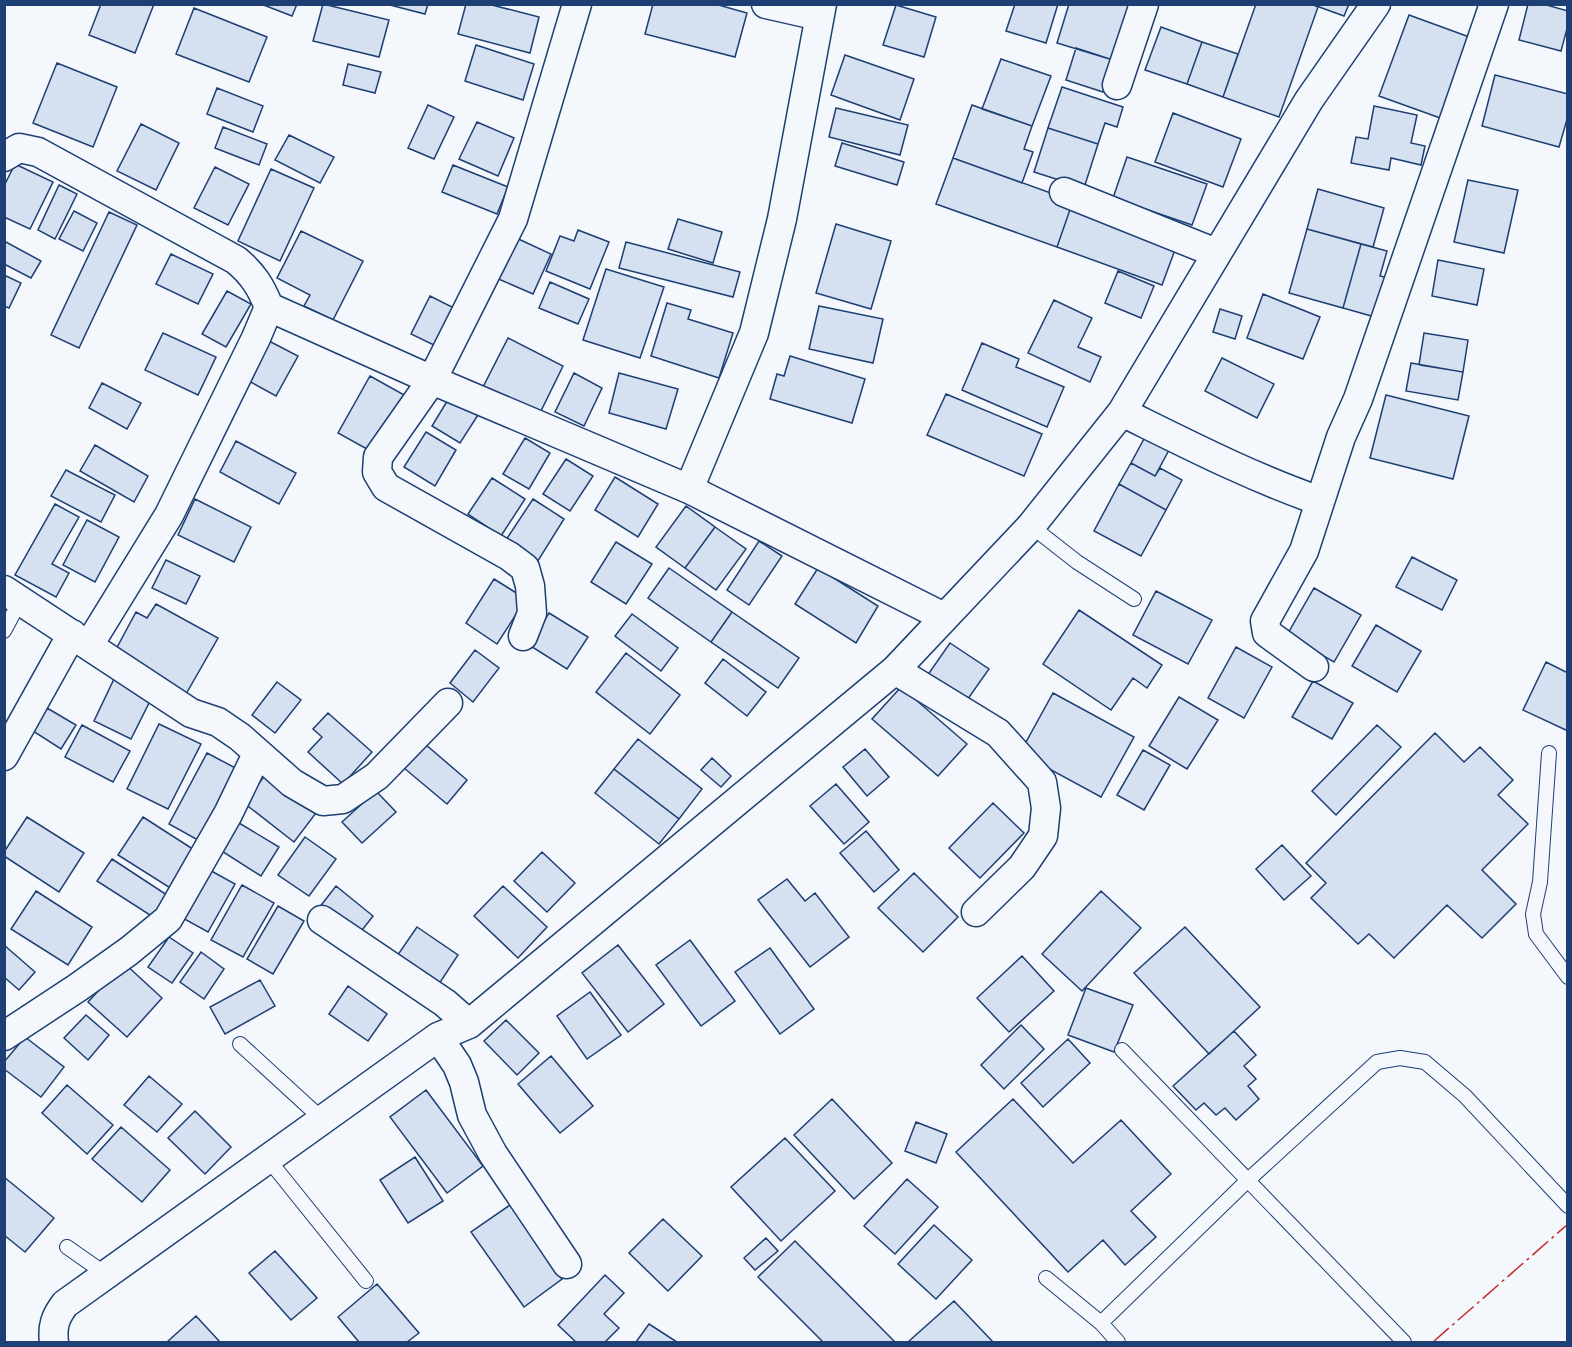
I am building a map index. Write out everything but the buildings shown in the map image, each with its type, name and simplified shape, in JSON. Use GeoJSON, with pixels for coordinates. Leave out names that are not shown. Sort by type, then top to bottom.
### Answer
{"type":"FeatureCollection","features":[{"type":"Feature","properties":{"kind":"street"},"geometry":{"type":"LineString","coordinates":[[523,636],[532,613],[530,586],[525,568],[509,556],[386,487],[377,472],[378,457],[432,380],[513,219],[577,4]]}},
{"type":"Feature","properties":{"kind":"street"},"geometry":{"type":"LineString","coordinates":[[689,489],[754,333],[782,219],[821,10],[766,4]]}},
{"type":"Feature","properties":{"kind":"street"},"geometry":{"type":"LineString","coordinates":[[1117,85],[1144,4]]}},
{"type":"Feature","properties":{"kind":"street"},"geometry":{"type":"LineString","coordinates":[[54,1342],[52,1331],[56,1315],[65,1305],[438,1037],[469,1024],[895,670],[1031,526],[1122,412],[1309,100],[1376,4]]}},
{"type":"Feature","properties":{"kind":"street"},"geometry":{"type":"LineString","coordinates":[[1314,667],[1267,633],[1265,621],[1304,551],[1341,437],[1358,399],[1494,4]]}},
{"type":"Feature","properties":{"kind":"street"},"geometry":{"type":"LineString","coordinates":[[10,148],[38,152],[236,260],[256,280],[269,307],[432,380],[689,489],[944,617]]}},
{"type":"Feature","properties":{"kind":"street"},"geometry":{"type":"LineString","coordinates":[[1064,192],[1216,253]]}},
{"type":"Feature","properties":{"kind":"street"},"geometry":{"type":"LineString","coordinates":[[4,756],[81,640],[169,515],[269,307]]}},
{"type":"Feature","properties":{"kind":"street"},"geometry":{"type":"LineString","coordinates":[[1122,412],[1273,483],[1320,501]]}},
{"type":"Feature","properties":{"kind":"street"},"geometry":{"type":"LineString","coordinates":[[12,595],[191,713],[218,722],[240,737],[292,783],[323,801],[343,799],[377,776],[448,703]]}},
{"type":"Feature","properties":{"kind":"street"},"geometry":{"type":"LineString","coordinates":[[895,670],[998,732],[1042,782],[1046,808],[1043,836],[1022,867],[976,912]]}},
{"type":"Feature","properties":{"kind":"street"},"geometry":{"type":"LineString","coordinates":[[4,1036],[86,982],[129,951],[168,918],[228,814],[257,754]]}},
{"type":"Feature","properties":{"kind":"street"},"geometry":{"type":"LineString","coordinates":[[322,920],[445,1003],[469,1024]]}},
{"type":"Feature","properties":{"kind":"street"},"geometry":{"type":"LineString","coordinates":[[438,1037],[457,1065],[464,1082],[472,1115],[493,1154],[567,1264]]}},
{"type":"Feature","properties":{"kind":"lane"},"geometry":{"type":"LineString","coordinates":[[1031,526],[1077,562],[1134,599]]}},
{"type":"Feature","properties":{"kind":"lane"},"geometry":{"type":"LineString","coordinates":[[4,631],[12,595]]}},
{"type":"Feature","properties":{"kind":"lane"},"geometry":{"type":"LineString","coordinates":[[1549,753],[1540,882],[1533,914],[1536,934],[1568,977]]}},
{"type":"Feature","properties":{"kind":"lane"},"geometry":{"type":"LineString","coordinates":[[240,1044],[323,1119]]}},
{"type":"Feature","properties":{"kind":"lane"},"geometry":{"type":"LineString","coordinates":[[1122,1050],[1246,1181],[1404,1342]]}},
{"type":"Feature","properties":{"kind":"lane"},"geometry":{"type":"LineString","coordinates":[[1101,1323],[1246,1181],[1377,1062],[1400,1058],[1425,1062],[1466,1096],[1568,1206]]}},
{"type":"Feature","properties":{"kind":"lane"},"geometry":{"type":"LineString","coordinates":[[268,1159],[366,1281]]}},
{"type":"Feature","properties":{"kind":"lane"},"geometry":{"type":"LineString","coordinates":[[67,1247],[107,1275]]}},
{"type":"Feature","properties":{"kind":"lane"},"geometry":{"type":"LineString","coordinates":[[1046,1278],[1101,1323],[1118,1342]]}},
{"type":"Feature","properties":{"kind":"power"},"geometry":{"type":"LineString","coordinates":[[1433,1342],[1568,1224]]}}]}
